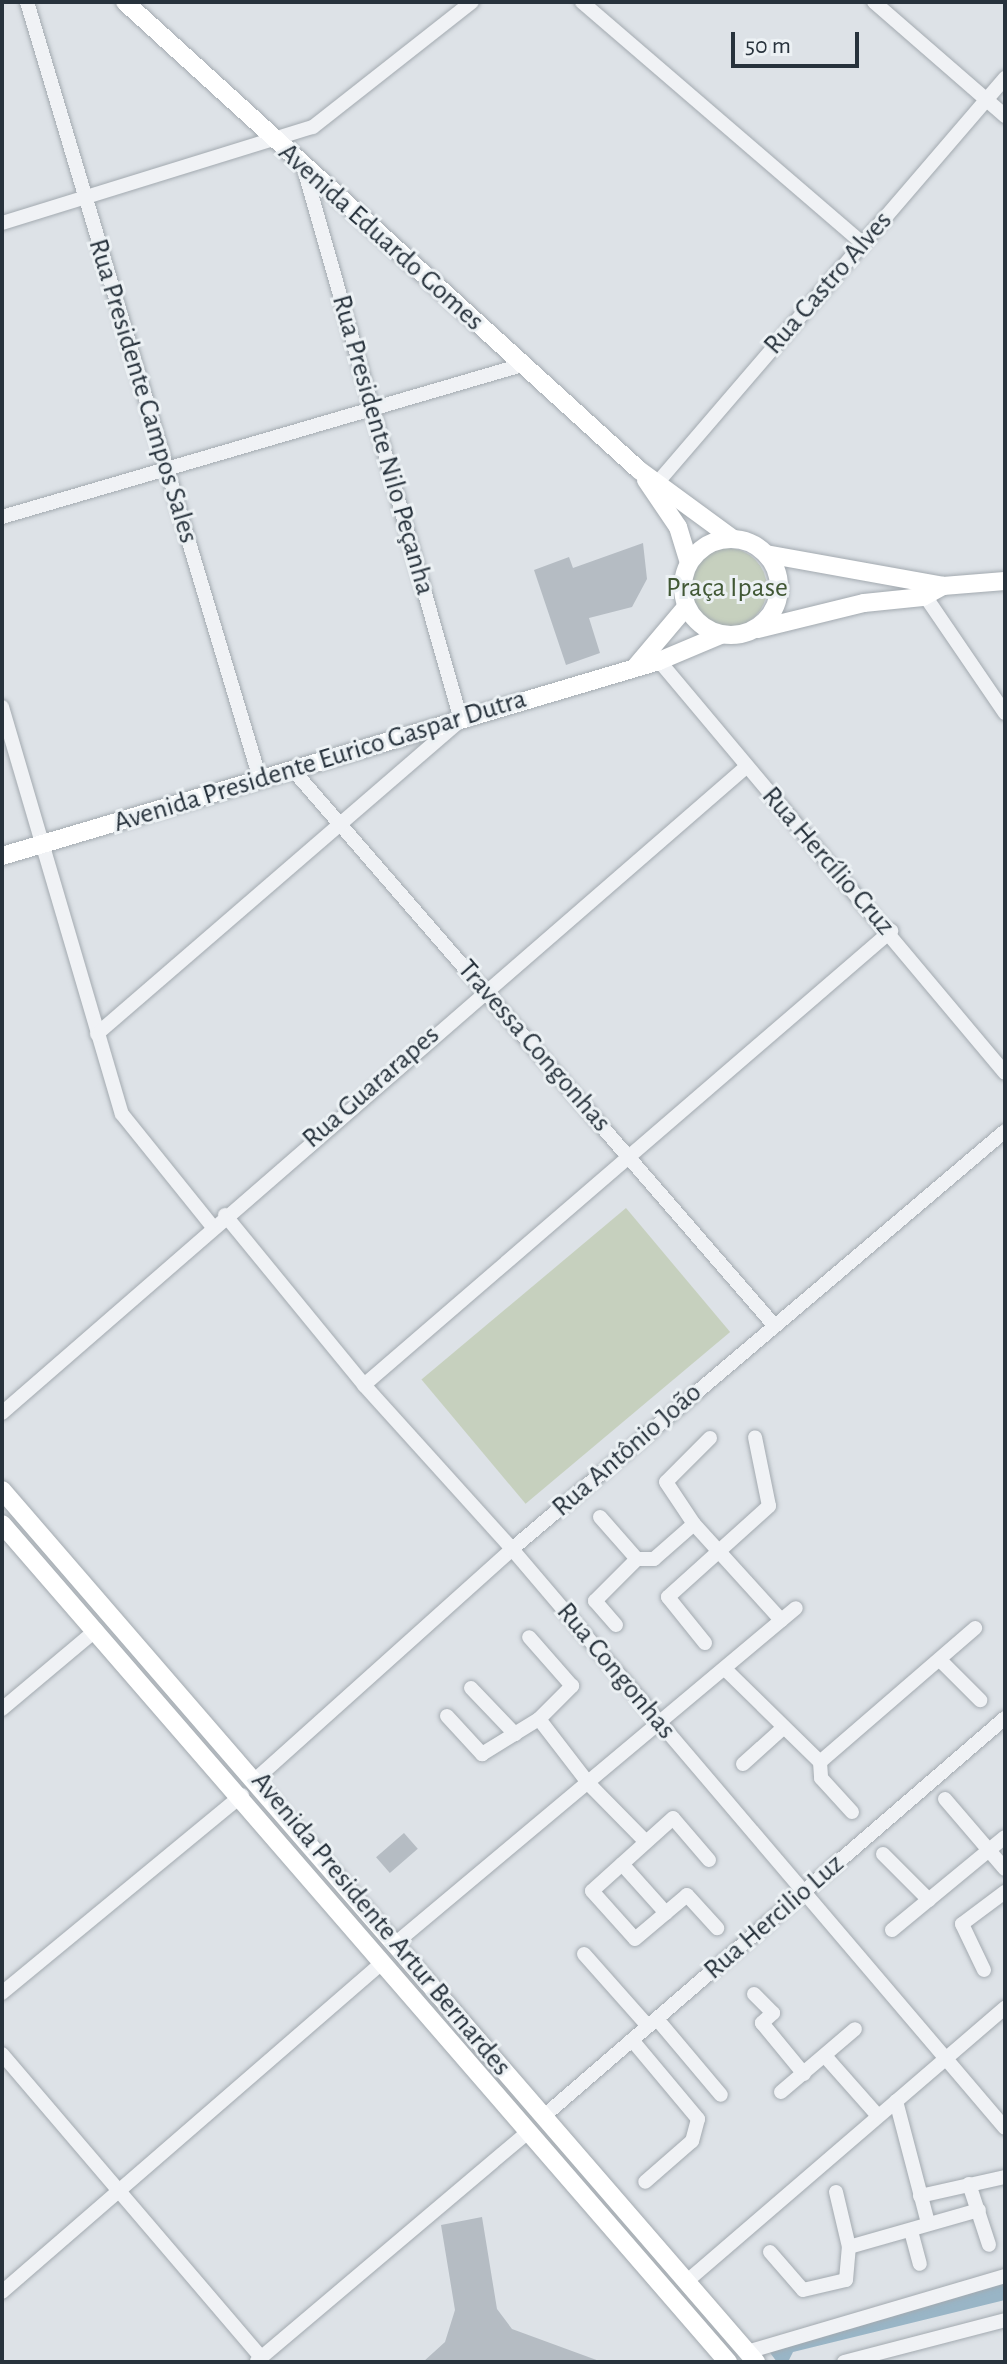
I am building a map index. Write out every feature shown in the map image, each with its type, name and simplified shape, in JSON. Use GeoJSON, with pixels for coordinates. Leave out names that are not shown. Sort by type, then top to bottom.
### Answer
{"type":"FeatureCollection","features":[{"type":"Feature","properties":{"kind":"street","name":"Rua Presidente Campos Sales"},"geometry":{"type":"LineString","coordinates":[[27,2],[260,779]]}},
{"type":"Feature","properties":{"kind":"street","name":"Avenida Eduardo Gomes"},"geometry":{"type":"LineString","coordinates":[[125,2],[654,486],[732,538]]}},
{"type":"Feature","properties":{"kind":"street"},"geometry":{"type":"LineString","coordinates":[[2,223],[276,141],[313,127],[472,2]]}},
{"type":"Feature","properties":{"kind":"street"},"geometry":{"type":"LineString","coordinates":[[582,2],[862,243]]}},
{"type":"Feature","properties":{"kind":"street"},"geometry":{"type":"LineString","coordinates":[[874,2],[1005,116]]}},
{"type":"Feature","properties":{"kind":"street","name":"Rua Castro Alves"},"geometry":{"type":"LineString","coordinates":[[654,486],[1005,78]]}},
{"type":"Feature","properties":{"kind":"street","name":"Rua Presidente Nilo Peçanha"},"geometry":{"type":"LineString","coordinates":[[304,169],[461,720]]}},
{"type":"Feature","properties":{"kind":"street"},"geometry":{"type":"LineString","coordinates":[[2,517],[373,405],[522,365]]}},
{"type":"Feature","properties":{"kind":"street"},"geometry":{"type":"LineString","coordinates":[[654,486],[678,527],[689,562]]}},
{"type":"Feature","properties":{"kind":"street"},"geometry":{"type":"LineString","coordinates":[[943,586],[919,578],[766,554],[732,538],[708,544],[689,562],[683,576],[686,607],[707,630],[721,635],[753,631],[864,603],[923,597],[943,586],[1005,571]]}},
{"type":"Feature","properties":{"kind":"street"},"geometry":{"type":"LineString","coordinates":[[753,631],[777,602],[778,576],[766,554]]}},
{"type":"Feature","properties":{"kind":"street"},"geometry":{"type":"LineString","coordinates":[[919,578],[923,597],[1005,713]]}},
{"type":"Feature","properties":{"kind":"street"},"geometry":{"type":"LineString","coordinates":[[963,582],[1005,581]]}},
{"type":"Feature","properties":{"kind":"street","name":"Avenida Presidente Eurico Gaspar Dutra"},"geometry":{"type":"LineString","coordinates":[[654,655],[686,607]]}},
{"type":"Feature","properties":{"kind":"street","name":"Avenida Presidente Eurico Gaspar Dutra"},"geometry":{"type":"LineString","coordinates":[[2,856],[461,720],[637,665],[654,655],[721,635]]}},
{"type":"Feature","properties":{"kind":"street","name":"Rua Hercílio Cruz"},"geometry":{"type":"LineString","coordinates":[[654,655],[746,767],[891,931],[1005,1073]]}},
{"type":"Feature","properties":{"kind":"street"},"geometry":{"type":"LineString","coordinates":[[2,707],[97,1034],[129,1127],[212,1226]]}},
{"type":"Feature","properties":{"kind":"street"},"geometry":{"type":"LineString","coordinates":[[97,1034],[344,826],[461,720]]}},
{"type":"Feature","properties":{"kind":"street","name":"Rua Guararapes"},"geometry":{"type":"LineString","coordinates":[[2,1413],[212,1226],[746,767]]}},
{"type":"Feature","properties":{"kind":"street","name":"Travessa Congonhas"},"geometry":{"type":"LineString","coordinates":[[293,770],[773,1324]]}},
{"type":"Feature","properties":{"kind":"street"},"geometry":{"type":"LineString","coordinates":[[364,1385],[891,931]]}},
{"type":"Feature","properties":{"kind":"street","name":"Rua Antônio João"},"geometry":{"type":"LineString","coordinates":[[257,1778],[512,1549],[773,1324],[1005,1131]]}},
{"type":"Feature","properties":{"kind":"street","name":"Rua Congonhas"},"geometry":{"type":"LineString","coordinates":[[225,1215],[364,1385],[512,1549],[1005,2128]]}},
{"type":"Feature","properties":{"kind":"street"},"geometry":{"type":"LineString","coordinates":[[705,1643],[668,1597],[769,1506],[755,1437]]}},
{"type":"Feature","properties":{"kind":"street"},"geometry":{"type":"LineString","coordinates":[[710,1438],[666,1482],[694,1524],[781,1620]]}},
{"type":"Feature","properties":{"kind":"street","name":"Avenida Presidente Artur Bernardes"},"geometry":{"type":"LineString","coordinates":[[2,1490],[257,1778],[752,2357]]}},
{"type":"Feature","properties":{"kind":"street"},"geometry":{"type":"LineString","coordinates":[[600,1517],[637,1559]]}},
{"type":"Feature","properties":{"kind":"street","name":"Avenida Presidente Artur Bernardes"},"geometry":{"type":"LineString","coordinates":[[2,1524],[242,1795],[526,2134],[728,2362]]}},
{"type":"Feature","properties":{"kind":"street"},"geometry":{"type":"LineString","coordinates":[[616,1625],[595,1601],[637,1559],[654,1559],[694,1524]]}},
{"type":"Feature","properties":{"kind":"street"},"geometry":{"type":"LineString","coordinates":[[397,1942],[662,1724],[796,1608]]}},
{"type":"Feature","properties":{"kind":"street"},"geometry":{"type":"LineString","coordinates":[[820,1762],[975,1628]]}},
{"type":"Feature","properties":{"kind":"street"},"geometry":{"type":"LineString","coordinates":[[2,1709],[96,1630]]}},
{"type":"Feature","properties":{"kind":"street"},"geometry":{"type":"LineString","coordinates":[[447,1716],[482,1754],[539,1719],[572,1686],[529,1637]]}},
{"type":"Feature","properties":{"kind":"street"},"geometry":{"type":"LineString","coordinates":[[940,1660],[980,1700]]}},
{"type":"Feature","properties":{"kind":"street"},"geometry":{"type":"LineString","coordinates":[[725,1669],[820,1762],[821,1778],[852,1812]]}},
{"type":"Feature","properties":{"kind":"street"},"geometry":{"type":"LineString","coordinates":[[471,1688],[515,1734]]}},
{"type":"Feature","properties":{"kind":"street","name":"Rua Hercilio Luz"},"geometry":{"type":"LineString","coordinates":[[544,2116],[1005,1718]]}},
{"type":"Feature","properties":{"kind":"street"},"geometry":{"type":"LineString","coordinates":[[539,1719],[589,1784],[646,1842]]}},
{"type":"Feature","properties":{"kind":"street"},"geometry":{"type":"LineString","coordinates":[[743,1764],[783,1728]]}},
{"type":"Feature","properties":{"kind":"street"},"geometry":{"type":"LineString","coordinates":[[2,1993],[242,1795]]}},
{"type":"Feature","properties":{"kind":"street"},"geometry":{"type":"LineString","coordinates":[[945,1799],[1005,1869]]}},
{"type":"Feature","properties":{"kind":"street"},"geometry":{"type":"LineString","coordinates":[[709,1860],[673,1818],[592,1891],[635,1939],[687,1895],[717,1928]]}},
{"type":"Feature","properties":{"kind":"street"},"geometry":{"type":"LineString","coordinates":[[892,1930],[1005,1837]]}},
{"type":"Feature","properties":{"kind":"street"},"geometry":{"type":"LineString","coordinates":[[883,1854],[929,1900]]}},
{"type":"Feature","properties":{"kind":"street"},"geometry":{"type":"LineString","coordinates":[[622,1864],[666,1913]]}},
{"type":"Feature","properties":{"kind":"street"},"geometry":{"type":"LineString","coordinates":[[984,1970],[962,1924],[1005,1892]]}},
{"type":"Feature","properties":{"kind":"street"},"geometry":{"type":"LineString","coordinates":[[584,1954],[721,2095]]}},
{"type":"Feature","properties":{"kind":"street"},"geometry":{"type":"LineString","coordinates":[[2,2292],[383,1962]]}},
{"type":"Feature","properties":{"kind":"street"},"geometry":{"type":"LineString","coordinates":[[754,1994],[773,2013],[762,2023],[804,2074]]}},
{"type":"Feature","properties":{"kind":"street"},"geometry":{"type":"LineString","coordinates":[[686,2282],[1005,2008]]}},
{"type":"Feature","properties":{"kind":"street"},"geometry":{"type":"LineString","coordinates":[[781,2092],[855,2029]]}},
{"type":"Feature","properties":{"kind":"street"},"geometry":{"type":"LineString","coordinates":[[632,2040],[698,2119],[692,2141],[645,2182]]}},
{"type":"Feature","properties":{"kind":"street"},"geometry":{"type":"LineString","coordinates":[[2,2054],[258,2359],[526,2134]]}},
{"type":"Feature","properties":{"kind":"street"},"geometry":{"type":"LineString","coordinates":[[825,2056],[878,2116]]}},
{"type":"Feature","properties":{"kind":"street"},"geometry":{"type":"LineString","coordinates":[[896,2101],[928,2223]]}},
{"type":"Feature","properties":{"kind":"street"},"geometry":{"type":"LineString","coordinates":[[920,2196],[1005,2177]]}},
{"type":"Feature","properties":{"kind":"street"},"geometry":{"type":"LineString","coordinates":[[969,2184],[989,2245]]}},
{"type":"Feature","properties":{"kind":"street"},"geometry":{"type":"LineString","coordinates":[[770,2252],[803,2290],[846,2280],[849,2247],[836,2192]]}},
{"type":"Feature","properties":{"kind":"street"},"geometry":{"type":"LineString","coordinates":[[849,2247],[979,2210]]}},
{"type":"Feature","properties":{"kind":"street"},"geometry":{"type":"LineString","coordinates":[[911,2231],[920,2264]]}},
{"type":"Feature","properties":{"kind":"street"},"geometry":{"type":"LineString","coordinates":[[752,2357],[1005,2276]]}},
{"type":"Feature","properties":{"kind":"street"},"geometry":{"type":"LineString","coordinates":[[844,2362],[1005,2320]]}},
{"type":"Feature","properties":{"kind":"green space","name":"Praça Ipase"},"geometry":{"type":"Polygon","coordinates":[[[727,548],[742,551],[755,560],[764,573],[767,588],[764,603],[755,616],[742,625],[727,628],[712,625],[699,616],[690,603],[687,588],[690,573],[699,560],[712,551],[727,548]]]}},
{"type":"Feature","properties":{"kind":"green space"},"geometry":{"type":"Polygon","coordinates":[[[626,1208],[730,1332],[526,1504],[421,1380],[626,1208]]]}},
{"type":"Feature","properties":{"kind":"water"},"geometry":{"type":"Polygon","coordinates":[[[1005,2281],[1005,2300],[793,2352],[788,2362],[777,2362],[768,2350],[1005,2281]]]}},
{"type":"Feature","properties":{"kind":"building"},"geometry":{"type":"Polygon","coordinates":[[[643,543],[647,579],[632,607],[589,618],[600,653],[566,665],[534,570],[569,557],[573,568],[643,543]]]}},
{"type":"Feature","properties":{"kind":"building"},"geometry":{"type":"Polygon","coordinates":[[[404,1833],[418,1849],[390,1873],[376,1857],[404,1833]]]}},
{"type":"Feature","properties":{"kind":"building"},"geometry":{"type":"Polygon","coordinates":[[[482,2217],[497,2309],[512,2329],[602,2362],[423,2362],[445,2342],[455,2310],[441,2225],[482,2217]]]}}]}
